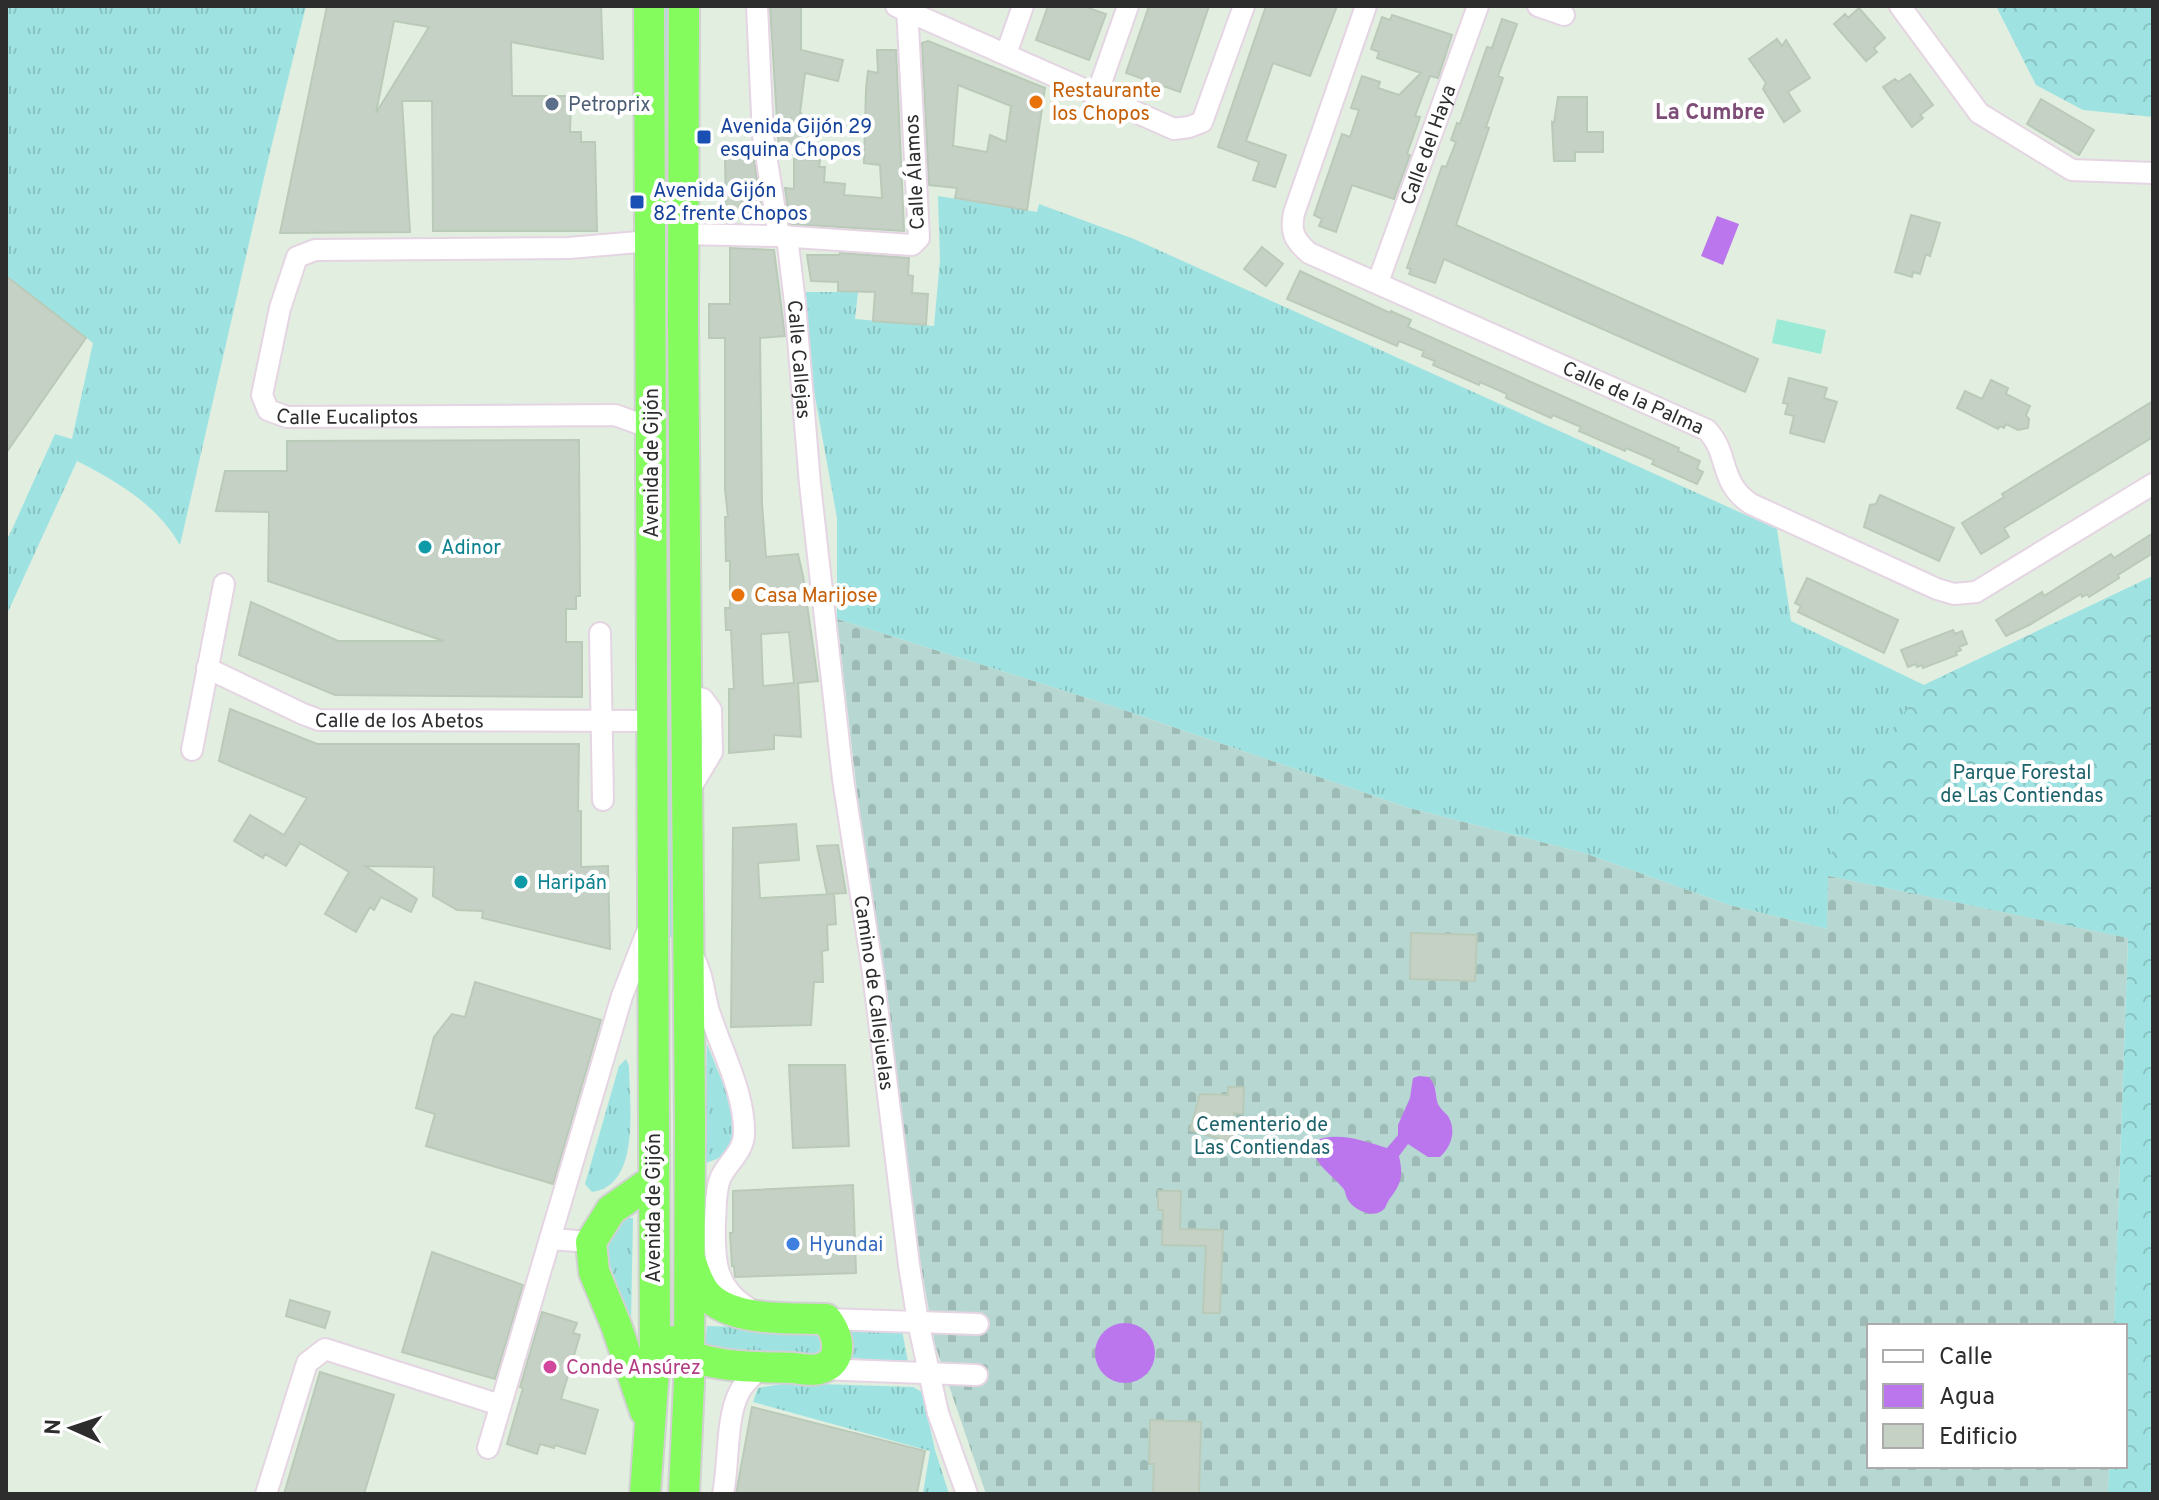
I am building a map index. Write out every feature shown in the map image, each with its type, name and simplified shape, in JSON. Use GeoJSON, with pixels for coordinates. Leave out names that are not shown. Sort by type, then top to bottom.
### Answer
{"type":"FeatureCollection","features":[{"type":"Feature","properties":{"kind":"highway","name":"Avenida de Gijón"},"geometry":{"type":"LineString","coordinates":[[646,1491],[655,1355],[649,6]]}},
{"type":"Feature","properties":{"kind":"highway","name":"Avenida de Gijón"},"geometry":{"type":"LineString","coordinates":[[684,6],[689,1256],[683,1339],[687,1413],[684,1494]]}},
{"type":"Feature","properties":{"kind":"highway"},"geometry":{"type":"LineString","coordinates":[[646,1491],[663,1431],[666,1348],[683,1339],[708,1319],[826,1319],[838,1341],[831,1363],[819,1369],[758,1367],[700,1360],[683,1339],[667,1326],[664,1081],[653,1047]]}},
{"type":"Feature","properties":{"kind":"highway"},"geometry":{"type":"LineString","coordinates":[[650,1427],[616,1325],[594,1272],[591,1242],[611,1210],[652,1181]]}},
{"type":"Feature","properties":{"kind":"highway"},"geometry":{"type":"LineString","coordinates":[[689,1256],[699,1285],[708,1297],[720,1306],[764,1317]]}},
{"type":"Feature","properties":{"kind":"highway"},"geometry":{"type":"LineString","coordinates":[[687,1413],[699,1394],[714,1380],[758,1367]]}},
{"type":"Feature","properties":{"kind":"street","name":"Avenida de Gijón"},"geometry":{"type":"LineString","coordinates":[[685,91],[697,69],[698,6]]}},
{"type":"Feature","properties":{"kind":"street","name":"Calle Callejas"},"geometry":{"type":"LineString","coordinates":[[757,6],[763,136],[795,303],[810,484]]}},
{"type":"Feature","properties":{"kind":"street"},"geometry":{"type":"LineString","coordinates":[[1006,54],[1023,6]]}},
{"type":"Feature","properties":{"kind":"street"},"geometry":{"type":"LineString","coordinates":[[1097,94],[1128,6]]}},
{"type":"Feature","properties":{"kind":"street"},"geometry":{"type":"LineString","coordinates":[[903,7],[1174,129],[1202,122],[1244,6]]}},
{"type":"Feature","properties":{"kind":"street","name":"Calle de la Palma"},"geometry":{"type":"LineString","coordinates":[[1366,6],[1291,229],[1297,242],[1309,253],[1707,430],[1716,439],[1730,484],[1738,495],[1751,504],[1923,583],[1954,594],[1976,592],[2153,484]]}},
{"type":"Feature","properties":{"kind":"street","name":"Calle del Haya"},"geometry":{"type":"LineString","coordinates":[[1378,282],[1478,6]]}},
{"type":"Feature","properties":{"kind":"street"},"geometry":{"type":"LineString","coordinates":[[1538,6],[1564,15]]}},
{"type":"Feature","properties":{"kind":"street"},"geometry":{"type":"LineString","coordinates":[[1900,6],[1979,113],[2072,170],[2153,173]]}},
{"type":"Feature","properties":{"kind":"street","name":"Calle Álamos"},"geometry":{"type":"LineString","coordinates":[[683,234],[783,236],[912,245],[919,238],[903,7]]}},
{"type":"Feature","properties":{"kind":"street","name":"Calle Eucaliptos"},"geometry":{"type":"LineString","coordinates":[[650,241],[569,248],[315,250],[297,257],[280,308],[262,395],[268,410],[287,417],[615,415],[651,428]]}},
{"type":"Feature","properties":{"kind":"street","name":"Camino de Callejuelas"},"geometry":{"type":"LineString","coordinates":[[810,484],[843,779],[873,973],[918,1322],[938,1413],[967,1494]]}},
{"type":"Feature","properties":{"kind":"street"},"geometry":{"type":"LineString","coordinates":[[192,750],[224,584]]}},
{"type":"Feature","properties":{"kind":"street"},"geometry":{"type":"LineString","coordinates":[[600,633],[603,800]]}},
{"type":"Feature","properties":{"kind":"street","name":"Calle de los Abetos"},"geometry":{"type":"LineString","coordinates":[[207,668],[319,720],[651,721]]}},
{"type":"Feature","properties":{"kind":"street","name":"Avenida de Gijón"},"geometry":{"type":"LineString","coordinates":[[488,1448],[622,996],[652,921]]}},
{"type":"Feature","properties":{"kind":"street","name":"Avenida de Gijón"},"geometry":{"type":"LineString","coordinates":[[687,945],[703,975],[708,1005],[744,1126],[740,1148],[719,1181],[716,1193],[715,1265],[725,1289],[734,1299],[764,1317]]}},
{"type":"Feature","properties":{"kind":"street"},"geometry":{"type":"LineString","coordinates":[[550,1239],[591,1242]]}},
{"type":"Feature","properties":{"kind":"street"},"geometry":{"type":"LineString","coordinates":[[826,1319],[978,1324]]}},
{"type":"Feature","properties":{"kind":"street"},"geometry":{"type":"LineString","coordinates":[[266,1494],[307,1363],[325,1349],[500,1405]]}},
{"type":"Feature","properties":{"kind":"street"},"geometry":{"type":"LineString","coordinates":[[723,1494],[733,1412],[738,1394],[758,1367]]}},
{"type":"Feature","properties":{"kind":"street"},"geometry":{"type":"LineString","coordinates":[[819,1369],[977,1375]]}},
{"type":"Feature","properties":{"kind":"green space"},"geometry":{"type":"Polygon","coordinates":[[[6,6],[306,6],[180,545],[148,506],[107,477],[77,461],[6,616],[6,536],[9,536],[55,434],[72,439],[93,343],[6,276],[6,6]]]}},
{"type":"Feature","properties":{"kind":"green space"},"geometry":{"type":"Polygon","coordinates":[[[659,6],[674,6],[674,196],[659,202],[659,6]]]}},
{"type":"Feature","properties":{"kind":"green space"},"geometry":{"type":"Polygon","coordinates":[[[1996,6],[2153,6],[2153,117],[2083,110],[2036,85],[1996,6]]]}},
{"type":"Feature","properties":{"kind":"green space"},"geometry":{"type":"Polygon","coordinates":[[[938,196],[1037,212],[1039,204],[1134,239],[1777,529],[1791,621],[1924,685],[2153,576],[2153,1494],[2108,1494],[2109,1468],[2127,1468],[2128,938],[1829,876],[1827,929],[1729,905],[1584,853],[1409,808],[1109,705],[837,619],[837,518],[796,292],[858,292],[855,319],[934,326],[940,260],[938,196]]]}},
{"type":"Feature","properties":{"kind":"green space"},"geometry":{"type":"Polygon","coordinates":[[[673,220],[676,940],[666,934],[660,222],[673,220]]]}},
{"type":"Feature","properties":{"kind":"green space","name":"Parque Forestal de Las Contiendas"},"geometry":{"type":"Polygon","coordinates":[[[2153,576],[2153,1494],[2108,1494],[2109,1468],[2127,1468],[2127,1324],[2114,1324],[2128,938],[1828,876],[1840,802],[1924,685],[2153,576]]]}},
{"type":"Feature","properties":{"kind":"green space","name":"Cementerio de Las Contiendas"},"geometry":{"type":"Polygon","coordinates":[[[837,619],[1109,705],[1409,808],[1584,853],[1729,905],[1827,929],[1828,876],[2128,938],[2114,1324],[1867,1324],[1867,1468],[2109,1468],[2108,1494],[986,1494],[935,1345],[894,1114],[837,619]]]}},
{"type":"Feature","properties":{"kind":"green space"},"geometry":{"type":"Polygon","coordinates":[[[707,1044],[739,1123],[732,1144],[725,1153],[705,1163],[707,1044]]]}},
{"type":"Feature","properties":{"kind":"green space"},"geometry":{"type":"Polygon","coordinates":[[[626,1059],[629,1066],[630,1120],[626,1159],[619,1175],[608,1186],[592,1192],[585,1184],[619,1066],[626,1059]]]}},
{"type":"Feature","properties":{"kind":"green space"},"geometry":{"type":"Polygon","coordinates":[[[624,1218],[633,1218],[631,1321],[605,1252],[609,1232],[624,1218]]]}},
{"type":"Feature","properties":{"kind":"green space"},"geometry":{"type":"Polygon","coordinates":[[[707,1326],[816,1329],[823,1345],[813,1359],[704,1355],[707,1326]]]}},
{"type":"Feature","properties":{"kind":"green space"},"geometry":{"type":"Polygon","coordinates":[[[850,1329],[902,1330],[908,1362],[852,1358],[850,1329]]]}},
{"type":"Feature","properties":{"kind":"green space"},"geometry":{"type":"Polygon","coordinates":[[[789,1383],[913,1387],[922,1392],[949,1494],[923,1493],[930,1451],[753,1402],[758,1388],[789,1383]]]}},
{"type":"Feature","properties":{"kind":"shaded area"},"geometry":{"type":"Polygon","coordinates":[[[1777,319],[1826,330],[1821,354],[1772,343],[1777,319]]]}},
{"type":"Feature","properties":{"kind":"water"},"geometry":{"type":"Polygon","coordinates":[[[1717,216],[1739,224],[1723,265],[1701,256],[1717,216]]]}},
{"type":"Feature","properties":{"kind":"water"},"geometry":{"type":"Polygon","coordinates":[[[1429,1077],[1438,1103],[1451,1122],[1450,1144],[1440,1157],[1428,1157],[1408,1144],[1399,1156],[1399,1183],[1385,1208],[1371,1214],[1360,1211],[1323,1168],[1315,1156],[1312,1142],[1340,1137],[1387,1148],[1398,1135],[1398,1125],[1410,1098],[1413,1078],[1429,1077]]]}},
{"type":"Feature","properties":{"kind":"water"},"geometry":{"type":"Polygon","coordinates":[[[1125,1323],[1146,1332],[1155,1353],[1146,1374],[1125,1383],[1104,1374],[1095,1353],[1104,1332],[1125,1323]]]}},
{"type":"Feature","properties":{"kind":"building"},"geometry":{"type":"Polygon","coordinates":[[[327,6],[601,6],[603,59],[511,42],[512,96],[571,96],[570,132],[581,132],[581,142],[595,142],[597,231],[433,231],[432,101],[402,101],[410,232],[280,233],[327,6]],[[394,21],[376,113],[429,27],[394,21]]]}},
{"type":"Feature","properties":{"kind":"building"},"geometry":{"type":"Polygon","coordinates":[[[770,6],[801,6],[801,50],[843,60],[838,81],[805,73],[800,113],[803,128],[800,155],[779,152],[770,6]]]}},
{"type":"Feature","properties":{"kind":"building"},"geometry":{"type":"Polygon","coordinates":[[[1048,6],[1083,6],[1106,14],[1089,60],[1036,40],[1048,6]]]}},
{"type":"Feature","properties":{"kind":"building"},"geometry":{"type":"Polygon","coordinates":[[[1149,6],[1209,6],[1180,92],[1126,73],[1149,6]]]}},
{"type":"Feature","properties":{"kind":"building"},"geometry":{"type":"Polygon","coordinates":[[[1266,6],[1337,6],[1310,76],[1273,63],[1246,141],[1286,155],[1275,187],[1253,180],[1259,162],[1218,147],[1266,6]]]}},
{"type":"Feature","properties":{"kind":"building"},"geometry":{"type":"Polygon","coordinates":[[[1859,8],[1885,38],[1874,48],[1877,52],[1866,61],[1834,24],[1845,14],[1848,18],[1859,8]]]}},
{"type":"Feature","properties":{"kind":"building"},"geometry":{"type":"Polygon","coordinates":[[[1392,15],[1452,35],[1438,78],[1430,76],[1415,116],[1420,117],[1394,199],[1352,185],[1336,232],[1319,226],[1322,219],[1314,215],[1342,134],[1350,137],[1359,110],[1351,108],[1362,76],[1380,82],[1378,88],[1399,95],[1421,73],[1377,58],[1379,52],[1371,49],[1382,17],[1390,20],[1392,15]]]}},
{"type":"Feature","properties":{"kind":"building"},"geometry":{"type":"Polygon","coordinates":[[[1502,19],[1517,24],[1498,76],[1503,78],[1486,127],[1489,128],[1456,225],[1758,359],[1745,392],[1444,259],[1435,283],[1409,274],[1411,269],[1407,268],[1442,166],[1446,167],[1456,142],[1451,140],[1457,123],[1460,124],[1487,47],[1492,48],[1502,19]]]}},
{"type":"Feature","properties":{"kind":"building"},"geometry":{"type":"Polygon","coordinates":[[[1777,39],[1782,46],[1786,40],[1810,78],[1788,92],[1800,111],[1784,122],[1763,89],[1766,83],[1749,59],[1777,39]]]}},
{"type":"Feature","properties":{"kind":"building"},"geometry":{"type":"Polygon","coordinates":[[[928,41],[1045,88],[1027,210],[955,198],[957,188],[929,185],[922,43],[928,41]],[[958,85],[953,146],[987,152],[990,135],[1006,142],[1011,106],[958,85]]]}},
{"type":"Feature","properties":{"kind":"building"},"geometry":{"type":"Polygon","coordinates":[[[877,50],[896,50],[904,231],[790,224],[785,188],[794,189],[794,159],[820,160],[819,167],[825,167],[824,182],[845,184],[844,195],[882,198],[880,165],[864,163],[868,71],[878,73],[877,50]]]}},
{"type":"Feature","properties":{"kind":"building"},"geometry":{"type":"Polygon","coordinates":[[[1910,74],[1933,105],[1920,115],[1923,118],[1912,127],[1883,87],[1910,74]]]}},
{"type":"Feature","properties":{"kind":"building"},"geometry":{"type":"Polygon","coordinates":[[[1558,97],[1587,97],[1587,132],[1603,132],[1603,152],[1575,152],[1575,161],[1554,161],[1552,122],[1558,97]]]}},
{"type":"Feature","properties":{"kind":"building"},"geometry":{"type":"Polygon","coordinates":[[[2041,99],[2094,130],[2079,155],[2027,124],[2041,99]]]}},
{"type":"Feature","properties":{"kind":"building"},"geometry":{"type":"Polygon","coordinates":[[[753,153],[763,219],[726,217],[725,154],[753,153]]]}},
{"type":"Feature","properties":{"kind":"building"},"geometry":{"type":"Polygon","coordinates":[[[1911,215],[1940,223],[1930,256],[1926,254],[1920,274],[1913,272],[1912,277],[1895,272],[1911,215]]]}},
{"type":"Feature","properties":{"kind":"building"},"geometry":{"type":"Polygon","coordinates":[[[1262,247],[1283,264],[1266,286],[1244,269],[1262,247]]]}},
{"type":"Feature","properties":{"kind":"building"},"geometry":{"type":"Polygon","coordinates":[[[730,248],[774,250],[785,336],[760,338],[762,504],[766,557],[798,554],[818,681],[798,683],[801,737],[774,735],[774,749],[729,753],[729,689],[734,689],[731,630],[726,630],[725,608],[730,608],[730,561],[726,561],[725,517],[728,517],[725,489],[725,338],[709,338],[709,304],[730,304],[730,248]],[[789,632],[761,634],[763,686],[794,683],[789,632]]]}},
{"type":"Feature","properties":{"kind":"building"},"geometry":{"type":"Polygon","coordinates":[[[840,253],[909,258],[908,275],[913,276],[912,293],[928,294],[926,325],[873,321],[875,292],[838,291],[838,282],[811,281],[807,255],[840,253]]]}},
{"type":"Feature","properties":{"kind":"building"},"geometry":{"type":"Polygon","coordinates":[[[1300,271],[1411,320],[1408,327],[1679,448],[1678,451],[1700,461],[1697,469],[1703,472],[1697,484],[1652,464],[1654,460],[1579,431],[1581,427],[1553,415],[1551,418],[1506,398],[1507,394],[1433,365],[1435,361],[1422,356],[1424,351],[1399,341],[1397,346],[1287,299],[1300,271]]]}},
{"type":"Feature","properties":{"kind":"building"},"geometry":{"type":"Polygon","coordinates":[[[6,276],[86,338],[6,453],[6,276]]]}},
{"type":"Feature","properties":{"kind":"building"},"geometry":{"type":"Polygon","coordinates":[[[1789,378],[1827,388],[1824,398],[1837,402],[1824,442],[1790,433],[1794,416],[1785,414],[1788,404],[1783,403],[1789,378]]]}},
{"type":"Feature","properties":{"kind":"building"},"geometry":{"type":"Polygon","coordinates":[[[1991,380],[2008,388],[2006,394],[2030,406],[2026,415],[2028,428],[2018,430],[2006,424],[1998,429],[1957,408],[1965,391],[1982,399],[1991,380]]]}},
{"type":"Feature","properties":{"kind":"building"},"geometry":{"type":"Polygon","coordinates":[[[2153,401],[2153,437],[2004,528],[2009,537],[1981,554],[1962,523],[2004,497],[2002,494],[2153,401]]]}},
{"type":"Feature","properties":{"kind":"building"},"geometry":{"type":"Polygon","coordinates":[[[579,440],[580,596],[576,596],[576,609],[566,609],[566,642],[582,642],[582,697],[335,695],[239,655],[251,602],[338,641],[444,641],[268,581],[269,512],[216,511],[225,471],[287,471],[287,441],[579,440]]]}},
{"type":"Feature","properties":{"kind":"building"},"geometry":{"type":"Polygon","coordinates":[[[1880,495],[1954,528],[1939,561],[1864,527],[1870,505],[1876,504],[1880,495]]]}},
{"type":"Feature","properties":{"kind":"building"},"geometry":{"type":"Polygon","coordinates":[[[2153,533],[2153,553],[2089,597],[2087,594],[2082,597],[2081,594],[2006,636],[1996,620],[2042,592],[2044,596],[2111,554],[2114,558],[2153,533]]]}},
{"type":"Feature","properties":{"kind":"building"},"geometry":{"type":"Polygon","coordinates":[[[1807,578],[1898,620],[1884,653],[1798,612],[1801,606],[1795,603],[1807,578]]]}},
{"type":"Feature","properties":{"kind":"building"},"geometry":{"type":"Polygon","coordinates":[[[1953,630],[1955,634],[1962,631],[1967,644],[1959,647],[1961,650],[1956,652],[1957,655],[1923,668],[1916,664],[1908,667],[1901,650],[1953,630]]]}},
{"type":"Feature","properties":{"kind":"building"},"geometry":{"type":"Polygon","coordinates":[[[230,709],[317,744],[579,744],[581,867],[608,866],[610,949],[482,918],[483,911],[457,910],[433,896],[434,867],[365,866],[417,899],[411,912],[381,897],[374,910],[370,907],[356,932],[325,914],[349,872],[300,843],[286,866],[265,854],[263,858],[234,841],[250,815],[284,835],[307,798],[219,761],[230,709]]]}},
{"type":"Feature","properties":{"kind":"building"},"geometry":{"type":"Polygon","coordinates":[[[796,824],[799,860],[758,863],[760,898],[834,894],[836,924],[827,925],[828,950],[822,951],[823,982],[814,982],[811,1025],[731,1027],[733,828],[796,824]]]}},
{"type":"Feature","properties":{"kind":"building"},"geometry":{"type":"Polygon","coordinates":[[[838,845],[846,893],[827,894],[817,846],[838,845]]]}},
{"type":"Feature","properties":{"kind":"building"},"geometry":{"type":"Polygon","coordinates":[[[1411,933],[1477,935],[1475,981],[1410,979],[1411,933]]]}},
{"type":"Feature","properties":{"kind":"building"},"geometry":{"type":"Polygon","coordinates":[[[475,982],[601,1020],[553,1184],[426,1146],[435,1114],[416,1108],[434,1037],[452,1014],[465,1017],[475,982]]]}},
{"type":"Feature","properties":{"kind":"building"},"geometry":{"type":"Polygon","coordinates":[[[789,1065],[845,1065],[849,1146],[793,1148],[789,1065]]]}},
{"type":"Feature","properties":{"kind":"building"},"geometry":{"type":"Polygon","coordinates":[[[1228,1087],[1244,1087],[1243,1114],[1234,1113],[1233,1143],[1190,1130],[1200,1094],[1228,1095],[1228,1087]]]}},
{"type":"Feature","properties":{"kind":"building"},"geometry":{"type":"Polygon","coordinates":[[[853,1185],[856,1273],[735,1277],[730,1233],[733,1233],[733,1191],[853,1185]]]}},
{"type":"Feature","properties":{"kind":"building"},"geometry":{"type":"Polygon","coordinates":[[[1158,1191],[1181,1191],[1180,1229],[1223,1230],[1220,1313],[1203,1313],[1206,1246],[1162,1245],[1163,1210],[1158,1210],[1158,1191]]]}},
{"type":"Feature","properties":{"kind":"building"},"geometry":{"type":"Polygon","coordinates":[[[432,1252],[523,1285],[495,1379],[402,1352],[432,1252]]]}},
{"type":"Feature","properties":{"kind":"building"},"geometry":{"type":"Polygon","coordinates":[[[290,1300],[330,1312],[325,1328],[286,1316],[290,1300]]]}},
{"type":"Feature","properties":{"kind":"building","name":"Conde Ansúrez"},"geometry":{"type":"Polygon","coordinates":[[[542,1312],[577,1323],[573,1333],[580,1335],[561,1399],[598,1410],[585,1454],[540,1444],[537,1454],[507,1444],[542,1312]]]}},
{"type":"Feature","properties":{"kind":"building"},"geometry":{"type":"Polygon","coordinates":[[[320,1372],[394,1395],[364,1494],[284,1494],[320,1372]]]}},
{"type":"Feature","properties":{"kind":"building"},"geometry":{"type":"Polygon","coordinates":[[[752,1407],[925,1451],[917,1494],[736,1494],[752,1407]]]}},
{"type":"Feature","properties":{"kind":"building"},"geometry":{"type":"Polygon","coordinates":[[[1150,1420],[1201,1422],[1199,1494],[1153,1494],[1154,1464],[1149,1464],[1150,1420]]]}},
{"type":"Feature","properties":{"kind":"place","name":"Restaurante los Chopos"},"geometry":{"type":"Point","coordinates":[1036,102]}},
{"type":"Feature","properties":{"kind":"place","name":"Petroprix"},"geometry":{"type":"Point","coordinates":[552,104]}},
{"type":"Feature","properties":{"kind":"place","name":"Avenida Gijón 29 esquina Chopos"},"geometry":{"type":"Point","coordinates":[704,137]}},
{"type":"Feature","properties":{"kind":"place","name":"Avenida Gijón 82 frente Chopos"},"geometry":{"type":"Point","coordinates":[637,202]}},
{"type":"Feature","properties":{"kind":"place","name":"Adinor"},"geometry":{"type":"Point","coordinates":[425,547]}},
{"type":"Feature","properties":{"kind":"place","name":"Casa Marijose"},"geometry":{"type":"Point","coordinates":[738,595]}},
{"type":"Feature","properties":{"kind":"place","name":"Haripán"},"geometry":{"type":"Point","coordinates":[521,882]}},
{"type":"Feature","properties":{"kind":"place","name":"Hyundai"},"geometry":{"type":"Point","coordinates":[793,1244]}},
{"type":"Feature","properties":{"kind":"place","name":"Conde Ansúrez"},"geometry":{"type":"Point","coordinates":[550,1367]}},
{"type":"Feature","properties":{"kind":"district","name":"La Cumbre"},"geometry":{"type":"Point","coordinates":[1710,111]}}]}
